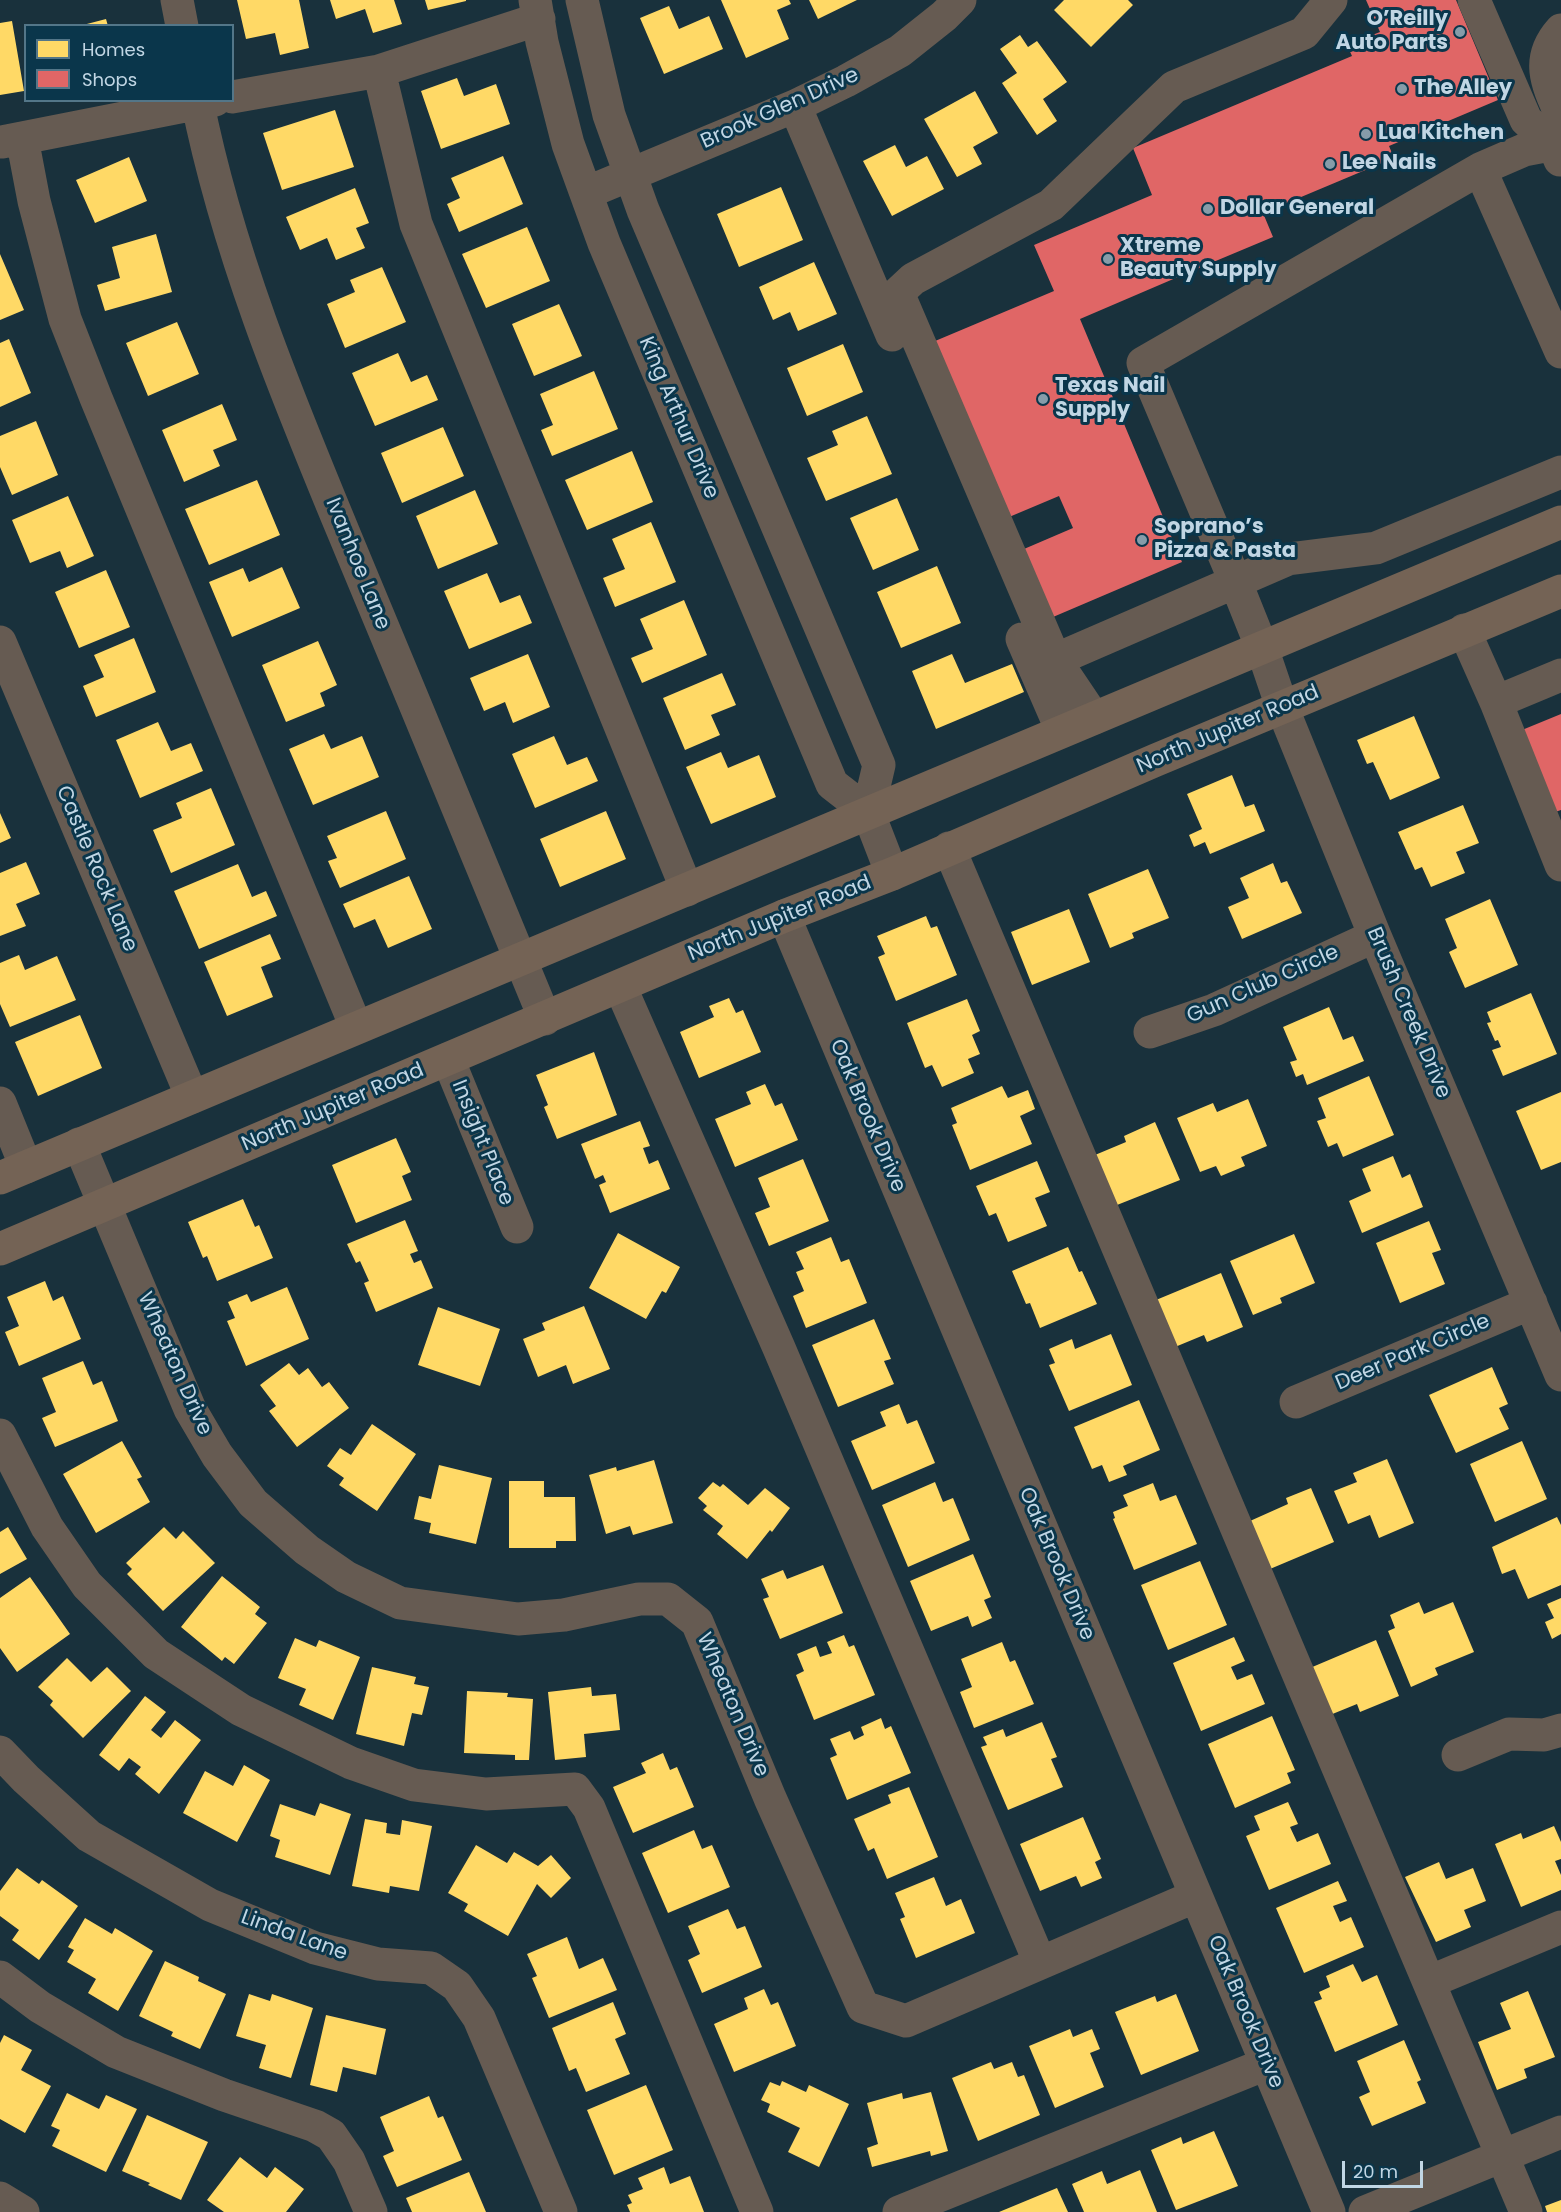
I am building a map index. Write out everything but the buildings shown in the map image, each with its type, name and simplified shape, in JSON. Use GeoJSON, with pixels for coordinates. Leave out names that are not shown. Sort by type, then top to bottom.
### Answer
{"type":"FeatureCollection","features":[{"type":"Feature","properties":{"kind":"main road"},"geometry":{"type":"LineString","coordinates":[[13,1172],[1561,522]]}},
{"type":"Feature","properties":{"kind":"main road","name":"North Jupiter Road"},"geometry":{"type":"LineString","coordinates":[[0,1249],[784,916],[892,874],[1464,630],[1561,591]]}},
{"type":"Feature","properties":{"kind":"street"},"geometry":{"type":"LineString","coordinates":[[177,0],[182,24]]}},
{"type":"Feature","properties":{"kind":"street"},"geometry":{"type":"LineString","coordinates":[[582,0],[609,115],[648,221],[879,765],[868,812],[892,874]]}},
{"type":"Feature","properties":{"kind":"street","name":"Brook Glen Drive"},"geometry":{"type":"LineString","coordinates":[[586,193],[795,106],[846,81],[900,51],[944,16],[960,0]]}},
{"type":"Feature","properties":{"kind":"street"},"geometry":{"type":"LineString","coordinates":[[1094,718],[1055,660],[898,293],[913,279],[1051,205],[1174,87],[1304,33],[1330,0]]}},
{"type":"Feature","properties":{"kind":"street"},"geometry":{"type":"LineString","coordinates":[[1474,0],[1526,120],[1559,141]]}},
{"type":"Feature","properties":{"kind":"street"},"geometry":{"type":"LineString","coordinates":[[234,97],[379,72],[537,9]]}},
{"type":"Feature","properties":{"kind":"street","name":"King Arthur Drive"},"geometry":{"type":"LineString","coordinates":[[537,9],[542,42],[568,144],[604,243],[832,784],[868,812]]}},
{"type":"Feature","properties":{"kind":"street"},"geometry":{"type":"LineString","coordinates":[[1559,141],[1545,70],[1547,50],[1561,30]]}},
{"type":"Feature","properties":{"kind":"street"},"geometry":{"type":"LineString","coordinates":[[379,72],[416,224],[687,890]]}},
{"type":"Feature","properties":{"kind":"street"},"geometry":{"type":"LineString","coordinates":[[203,102],[11,140],[34,201],[65,319],[100,409],[356,1027]]}},
{"type":"Feature","properties":{"kind":"street","name":"Ivanhoe Lane"},"geometry":{"type":"LineString","coordinates":[[203,102],[207,154],[242,270],[285,389],[545,1018]]}},
{"type":"Feature","properties":{"kind":"street"},"geometry":{"type":"LineString","coordinates":[[795,106],[1062,731]]}},
{"type":"Feature","properties":{"kind":"street"},"geometry":{"type":"LineString","coordinates":[[1559,141],[1524,150],[1480,169],[1561,352]]}},
{"type":"Feature","properties":{"kind":"street","name":"Brush Creek Drive"},"geometry":{"type":"LineString","coordinates":[[1480,169],[1143,363],[1236,583],[1282,707],[1375,936],[1561,1375]]}},
{"type":"Feature","properties":{"kind":"street"},"geometry":{"type":"LineString","coordinates":[[1055,660],[1288,559],[1376,548],[1561,472]]}},
{"type":"Feature","properties":{"kind":"street"},"geometry":{"type":"LineString","coordinates":[[1464,630],[1496,702],[1561,865]]}},
{"type":"Feature","properties":{"kind":"street","name":"Castle Rock Lane"},"geometry":{"type":"LineString","coordinates":[[0,642],[192,1097]]}},
{"type":"Feature","properties":{"kind":"street"},"geometry":{"type":"LineString","coordinates":[[1496,702],[1561,675]]}},
{"type":"Feature","properties":{"kind":"street"},"geometry":{"type":"LineString","coordinates":[[949,848],[1526,2212]]}},
{"type":"Feature","properties":{"kind":"street","name":"Oak Brook Drive"},"geometry":{"type":"LineString","coordinates":[[784,916],[1329,2212]]}},
{"type":"Feature","properties":{"kind":"street","name":"Gun Club Circle"},"geometry":{"type":"LineString","coordinates":[[1150,1032],[1214,1010],[1375,936]]}},
{"type":"Feature","properties":{"kind":"street"},"geometry":{"type":"LineString","coordinates":[[620,986],[779,1348],[1040,1963]]}},
{"type":"Feature","properties":{"kind":"street","name":"Insight Place"},"geometry":{"type":"LineString","coordinates":[[448,1059],[517,1227]]}},
{"type":"Feature","properties":{"kind":"street"},"geometry":{"type":"LineString","coordinates":[[0,1103],[13,1172]]}},
{"type":"Feature","properties":{"kind":"street","name":"Wheaton Drive"},"geometry":{"type":"LineString","coordinates":[[79,1144],[190,1409],[217,1455],[253,1503],[307,1550],[346,1577],[400,1603],[518,1619],[564,1615],[639,1599],[668,1599],[697,1622],[770,1798],[863,2007],[906,2021],[1196,1896]]}},
{"type":"Feature","properties":{"kind":"street","name":"Deer Park Circle"},"geometry":{"type":"LineString","coordinates":[[1296,1402],[1531,1304]]}},
{"type":"Feature","properties":{"kind":"street"},"geometry":{"type":"LineString","coordinates":[[0,1435],[47,1527],[87,1585],[156,1654],[241,1710],[351,1763],[414,1785],[486,1794],[575,1789],[589,1808],[757,2212]]}},
{"type":"Feature","properties":{"kind":"street"},"geometry":{"type":"LineString","coordinates":[[1458,1755],[1509,1734],[1544,1735],[1561,1730]]}},
{"type":"Feature","properties":{"kind":"street","name":"Linda Lane"},"geometry":{"type":"LineString","coordinates":[[0,1752],[89,1836],[210,1905],[315,1948],[378,1964],[431,1968],[457,1986],[479,2019],[561,2212]]}},
{"type":"Feature","properties":{"kind":"street"},"geometry":{"type":"LineString","coordinates":[[1429,1982],[1561,1927]]}},
{"type":"Feature","properties":{"kind":"street"},"geometry":{"type":"LineString","coordinates":[[0,1977],[40,2007],[116,2052],[224,2095],[315,2126],[331,2135],[349,2161],[371,2212]]}},
{"type":"Feature","properties":{"kind":"street"},"geometry":{"type":"LineString","coordinates":[[899,2212],[1266,2064]]}},
{"type":"Feature","properties":{"kind":"street"},"geometry":{"type":"LineString","coordinates":[[1365,2212],[1561,2132]]}},
{"type":"Feature","properties":{"kind":"street"},"geometry":{"type":"LineString","coordinates":[[0,2198],[23,2212]]}},
{"type":"Feature","properties":{"kind":"place","name":"O’Reilly Auto Parts"},"geometry":{"type":"Point","coordinates":[1460,32]}},
{"type":"Feature","properties":{"kind":"place","name":"The Alley"},"geometry":{"type":"Point","coordinates":[1402,89]}},
{"type":"Feature","properties":{"kind":"place","name":"Lua Kitchen"},"geometry":{"type":"Point","coordinates":[1366,134]}},
{"type":"Feature","properties":{"kind":"place","name":"Lee Nails"},"geometry":{"type":"Point","coordinates":[1330,164]}},
{"type":"Feature","properties":{"kind":"place","name":"Dollar General"},"geometry":{"type":"Point","coordinates":[1208,209]}},
{"type":"Feature","properties":{"kind":"place","name":"Xtreme Beauty Supply"},"geometry":{"type":"Point","coordinates":[1108,259]}},
{"type":"Feature","properties":{"kind":"place","name":"Texas Nail Supply"},"geometry":{"type":"Point","coordinates":[1043,399]}},
{"type":"Feature","properties":{"kind":"place","name":"Soprano’s Pizza & Pasta"},"geometry":{"type":"Point","coordinates":[1142,540]}}]}
